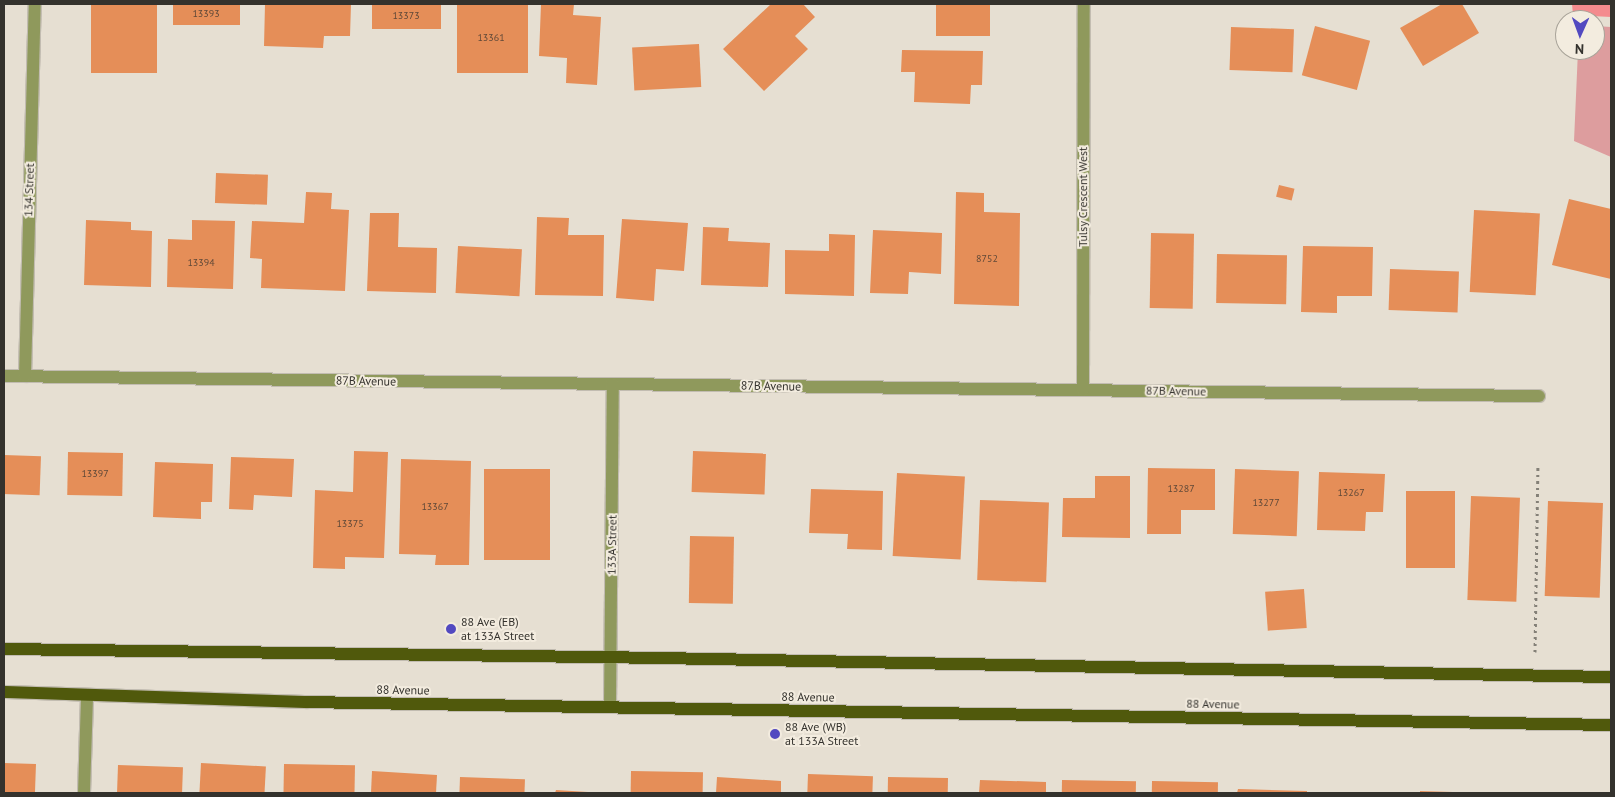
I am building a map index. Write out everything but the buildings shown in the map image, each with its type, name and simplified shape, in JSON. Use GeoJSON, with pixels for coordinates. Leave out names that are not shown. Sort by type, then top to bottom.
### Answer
{"type":"FeatureCollection","features":[{"type":"Feature","properties":{"kind":"main road"},"geometry":{"type":"LineString","coordinates":[[4,649],[610,657],[1611,677]]}},
{"type":"Feature","properties":{"kind":"main road","name":"88 Avenue"},"geometry":{"type":"LineString","coordinates":[[4,692],[87,697],[1611,726]]}},
{"type":"Feature","properties":{"kind":"street","name":"134 Street"},"geometry":{"type":"LineString","coordinates":[[24,376],[34,4]]}},
{"type":"Feature","properties":{"kind":"street","name":"Tulsy Crescent West"},"geometry":{"type":"LineString","coordinates":[[1082,390],[1084,4]]}},
{"type":"Feature","properties":{"kind":"street","name":"87B Avenue"},"geometry":{"type":"LineString","coordinates":[[4,376],[1539,396]]}},
{"type":"Feature","properties":{"kind":"street","name":"133A Street"},"geometry":{"type":"LineString","coordinates":[[610,706],[613,384]]}},
{"type":"Feature","properties":{"kind":"street"},"geometry":{"type":"LineString","coordinates":[[84,793],[87,697]]}},
{"type":"Feature","properties":{"kind":"path"},"geometry":{"type":"LineString","coordinates":[[1535,652],[1538,465]]}},
{"type":"Feature","properties":{"kind":"shaded area"},"geometry":{"type":"Polygon","coordinates":[[[1572,4],[1611,4],[1611,17],[1605,17],[1605,10],[1573,10],[1572,4]]]}},
{"type":"Feature","properties":{"kind":"shaded area"},"geometry":{"type":"Polygon","coordinates":[[[1605,27],[1611,27],[1611,157],[1574,141],[1578,60],[1605,60],[1605,27]]]}},
{"type":"Feature","properties":{"kind":"place","name":"88 Ave (EB) at 133A Street"},"geometry":{"type":"Point","coordinates":[451,629]}},
{"type":"Feature","properties":{"kind":"place","name":"88 Ave (WB) at 133A Street"},"geometry":{"type":"Point","coordinates":[775,734]}}]}
